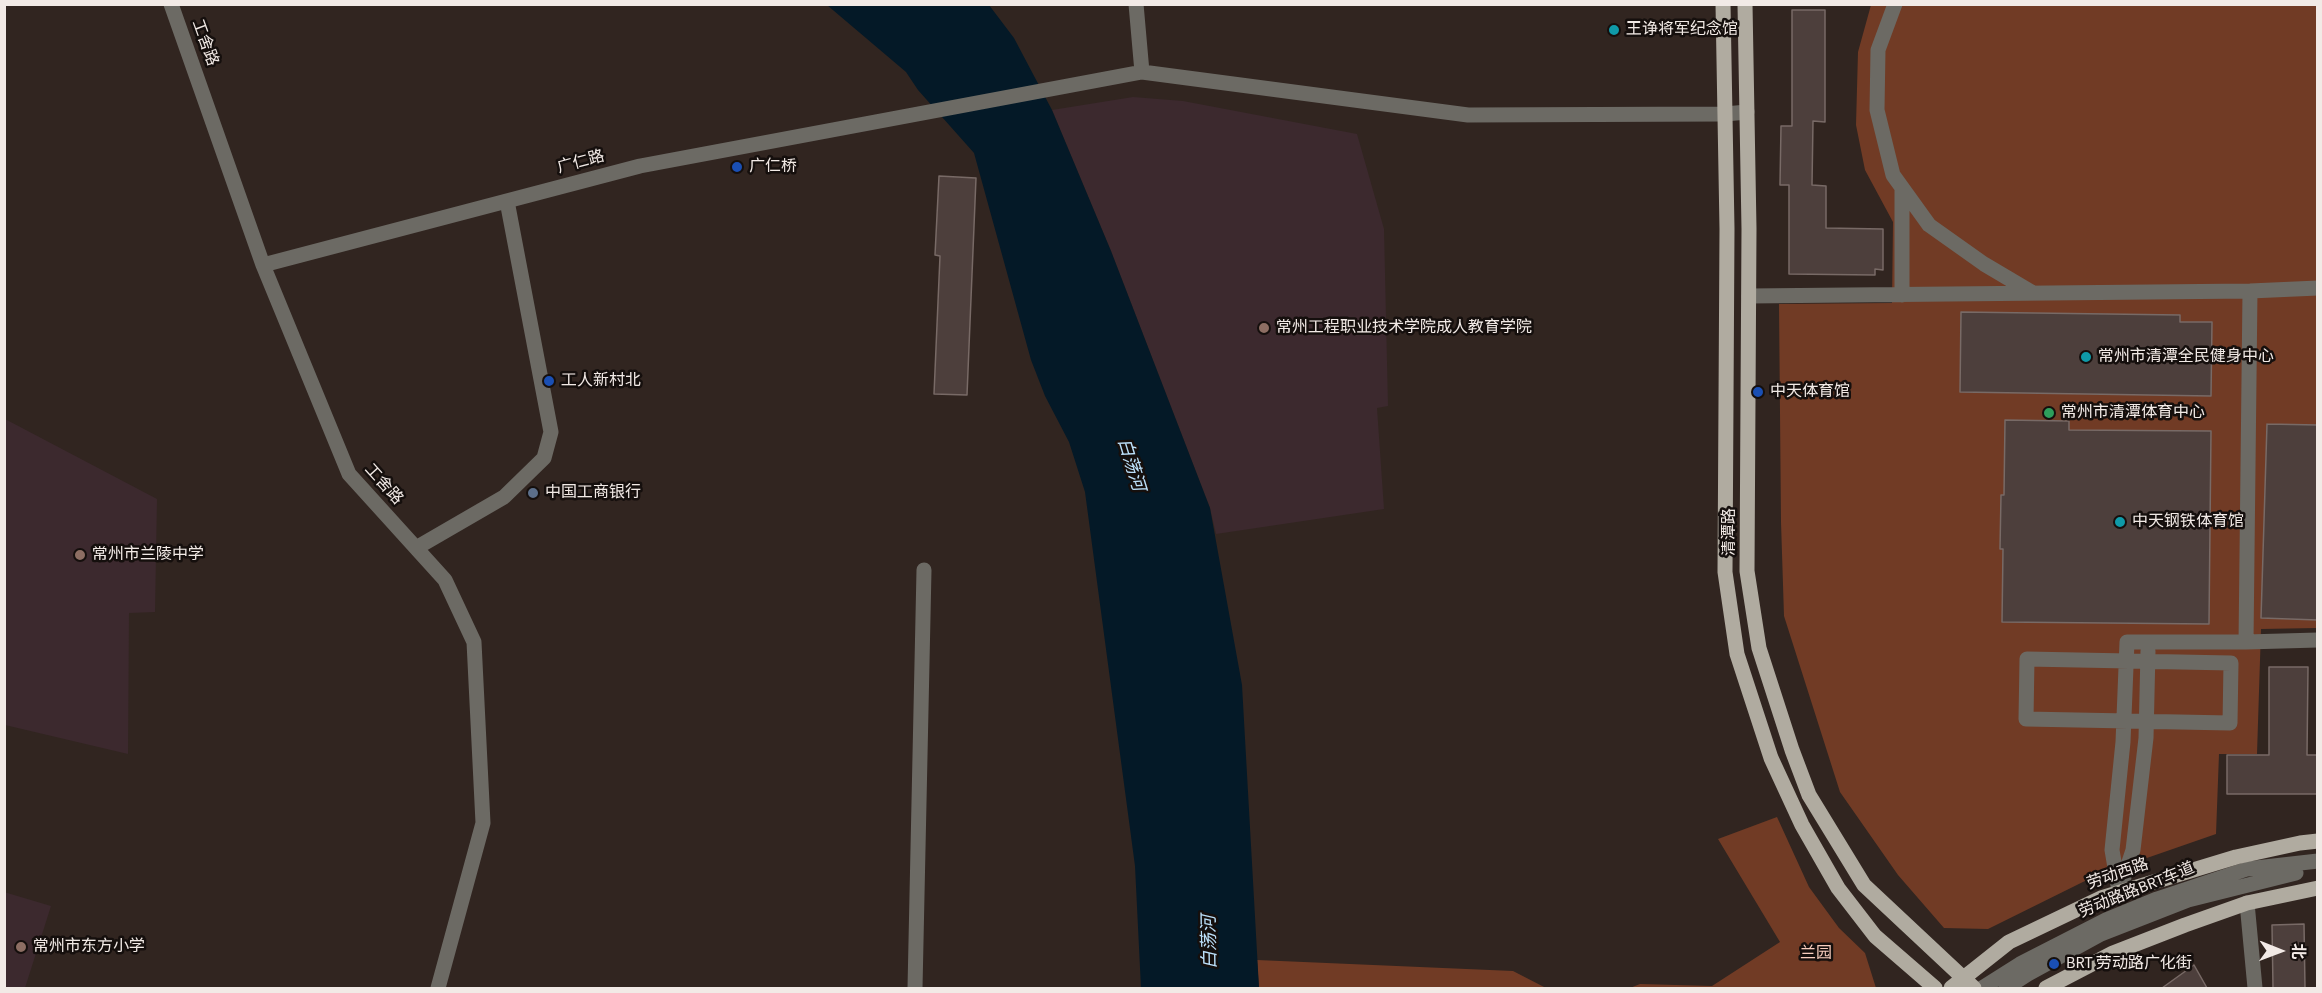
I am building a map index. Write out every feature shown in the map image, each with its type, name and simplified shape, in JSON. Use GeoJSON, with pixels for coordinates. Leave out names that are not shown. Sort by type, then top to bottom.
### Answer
{"type":"FeatureCollection","features":[{"type":"Feature","properties":{"kind":"main road","name":"清潭路"},"geometry":{"type":"LineString","coordinates":[[1723,4],[1727,229],[1725,572],[1737,654],[1771,758],[1802,825],[1838,888],[1875,936],[1935,988]]}},
{"type":"Feature","properties":{"kind":"main road","name":"清潭路"},"geometry":{"type":"LineString","coordinates":[[1745,4],[1749,296],[1747,571],[1759,648],[1809,795],[1864,885],[1966,985]]}},
{"type":"Feature","properties":{"kind":"main road","name":"劳动西路"},"geometry":{"type":"LineString","coordinates":[[1951,988],[1966,985],[2009,942],[2101,898],[2236,856],[2318,841]]}},
{"type":"Feature","properties":{"kind":"main road"},"geometry":{"type":"LineString","coordinates":[[2046,988],[2113,952],[2247,903],[2318,888]]}},
{"type":"Feature","properties":{"kind":"street","name":"工舍路"},"geometry":{"type":"LineString","coordinates":[[171,4],[264,265],[349,474],[445,580],[474,642],[483,824],[438,988]]}},
{"type":"Feature","properties":{"kind":"street"},"geometry":{"type":"LineString","coordinates":[[1136,4],[1142,72],[1468,115],[1747,112]]}},
{"type":"Feature","properties":{"kind":"street"},"geometry":{"type":"LineString","coordinates":[[1895,4],[1878,50],[1877,110],[1893,176],[1929,225],[1984,264],[2033,293]]}},
{"type":"Feature","properties":{"kind":"street","name":"广仁路"},"geometry":{"type":"LineString","coordinates":[[264,265],[640,166],[1142,72]]}},
{"type":"Feature","properties":{"kind":"street"},"geometry":{"type":"LineString","coordinates":[[1902,189],[1902,295]]}},
{"type":"Feature","properties":{"kind":"street"},"geometry":{"type":"LineString","coordinates":[[416,548],[504,497],[544,458],[552,432],[507,201]]}},
{"type":"Feature","properties":{"kind":"street"},"geometry":{"type":"LineString","coordinates":[[1749,296],[2250,291],[2318,288]]}},
{"type":"Feature","properties":{"kind":"street"},"geometry":{"type":"LineString","coordinates":[[2246,642],[2250,291]]}},
{"type":"Feature","properties":{"kind":"street"},"geometry":{"type":"LineString","coordinates":[[915,988],[924,570]]}},
{"type":"Feature","properties":{"kind":"street"},"geometry":{"type":"LineString","coordinates":[[2119,891],[2112,850],[2124,721],[2127,642],[2318,640]]}},
{"type":"Feature","properties":{"kind":"street"},"geometry":{"type":"LineString","coordinates":[[2119,891],[2133,850],[2146,721],[2148,643]]}},
{"type":"Feature","properties":{"kind":"street"},"geometry":{"type":"LineString","coordinates":[[2027,659],[2126,661],[2231,663],[2230,723],[2026,719],[2027,659]]}},
{"type":"Feature","properties":{"kind":"street","name":"劳动路路BRT车道"},"geometry":{"type":"LineString","coordinates":[[1982,988],[2020,964],[2096,925],[2157,899],[2247,869],[2318,861]]}},
{"type":"Feature","properties":{"kind":"street"},"geometry":{"type":"LineString","coordinates":[[2006,988],[2101,934],[2188,900],[2288,874],[2318,871]]}},
{"type":"Feature","properties":{"kind":"street"},"geometry":{"type":"LineString","coordinates":[[2247,903],[2255,988]]}},
{"type":"Feature","properties":{"kind":"shaded area","name":"常州工程职业技术学院成人教育学院"},"geometry":{"type":"Polygon","coordinates":[[[1133,97],[1183,101],[1357,134],[1384,229],[1388,406],[1377,408],[1384,509],[1216,534],[1210,508],[1111,251],[1052,110],[1133,97]]]}},
{"type":"Feature","properties":{"kind":"shaded area","name":"常州市兰陵中学"},"geometry":{"type":"Polygon","coordinates":[[[5,419],[157,499],[155,612],[129,613],[128,754],[5,725],[5,419]]]}},
{"type":"Feature","properties":{"kind":"shaded area","name":"常州市东方小学"},"geometry":{"type":"Polygon","coordinates":[[[4,892],[51,906],[25,988],[5,988],[4,892]]]}},
{"type":"Feature","properties":{"kind":"green space","name":"常州市清潭体育中心"},"geometry":{"type":"Polygon","coordinates":[[[1871,5],[2317,5],[2317,628],[2261,629],[2257,754],[2219,754],[2216,834],[2095,876],[1988,929],[1944,928],[1898,875],[1840,792],[1784,616],[1779,304],[1892,303],[1893,222],[1865,170],[1856,125],[1858,52],[1871,5]]]}},
{"type":"Feature","properties":{"kind":"green space","name":"兰园"},"geometry":{"type":"Polygon","coordinates":[[[1777,817],[1809,887],[1839,928],[1865,953],[1876,988],[1630,988],[1640,984],[1712,986],[1780,942],[1718,839],[1777,817]]]}},
{"type":"Feature","properties":{"kind":"green space"},"geometry":{"type":"Polygon","coordinates":[[[1257,960],[1513,971],[1546,988],[1259,988],[1257,960]]]}},
{"type":"Feature","properties":{"kind":"water","name":"白荡河"},"geometry":{"type":"Polygon","coordinates":[[[827,5],[989,5],[1014,38],[1052,110],[1111,251],[1210,508],[1242,685],[1259,988],[1141,988],[1135,866],[1085,492],[1069,442],[1045,396],[1031,360],[974,153],[918,90],[906,72],[827,5]]]}},
{"type":"Feature","properties":{"kind":"building"},"geometry":{"type":"Polygon","coordinates":[[[1792,10],[1825,10],[1825,122],[1813,121],[1812,185],[1826,186],[1826,228],[1883,229],[1883,270],[1875,269],[1875,275],[1789,274],[1789,185],[1780,185],[1781,126],[1792,126],[1792,10]]]}},
{"type":"Feature","properties":{"kind":"building"},"geometry":{"type":"Polygon","coordinates":[[[939,176],[976,178],[967,395],[934,394],[940,256],[935,255],[939,176]]]}},
{"type":"Feature","properties":{"kind":"building","name":"常州市清潭全民健身中心"},"geometry":{"type":"Polygon","coordinates":[[[1961,312],[2180,315],[2180,322],[2212,322],[2211,396],[1960,392],[1961,312]]]}},
{"type":"Feature","properties":{"kind":"building","name":"中天钢铁体育馆"},"geometry":{"type":"Polygon","coordinates":[[[2005,420],[2069,421],[2069,430],[2211,431],[2209,624],[2002,622],[2003,549],[2000,549],[2001,495],[2004,495],[2005,420]]]}},
{"type":"Feature","properties":{"kind":"building"},"geometry":{"type":"Polygon","coordinates":[[[2267,424],[2318,425],[2318,620],[2261,618],[2267,424]]]}},
{"type":"Feature","properties":{"kind":"building"},"geometry":{"type":"Polygon","coordinates":[[[2269,667],[2308,667],[2307,755],[2318,755],[2318,794],[2227,794],[2227,755],[2269,755],[2269,667]]]}},
{"type":"Feature","properties":{"kind":"building"},"geometry":{"type":"Polygon","coordinates":[[[2304,924],[2305,988],[2273,988],[2272,925],[2304,924]]]}},
{"type":"Feature","properties":{"kind":"building"},"geometry":{"type":"Polygon","coordinates":[[[2194,965],[2207,988],[2162,988],[2194,965]]]}},
{"type":"Feature","properties":{"kind":"place","name":"王诤将军纪念馆"},"geometry":{"type":"Point","coordinates":[1614,30]}},
{"type":"Feature","properties":{"kind":"place","name":"广仁桥"},"geometry":{"type":"Point","coordinates":[737,167]}},
{"type":"Feature","properties":{"kind":"place","name":"常州工程职业技术学院成人教育学院"},"geometry":{"type":"Point","coordinates":[1264,328]}},
{"type":"Feature","properties":{"kind":"place","name":"常州市清潭全民健身中心"},"geometry":{"type":"Point","coordinates":[2086,357]}},
{"type":"Feature","properties":{"kind":"place","name":"工人新村北"},"geometry":{"type":"Point","coordinates":[549,381]}},
{"type":"Feature","properties":{"kind":"place","name":"中天体育馆"},"geometry":{"type":"Point","coordinates":[1758,392]}},
{"type":"Feature","properties":{"kind":"place","name":"常州市清潭体育中心"},"geometry":{"type":"Point","coordinates":[2049,413]}},
{"type":"Feature","properties":{"kind":"place","name":"中国工商银行"},"geometry":{"type":"Point","coordinates":[533,493]}},
{"type":"Feature","properties":{"kind":"place","name":"中天钢铁体育馆"},"geometry":{"type":"Point","coordinates":[2120,522]}},
{"type":"Feature","properties":{"kind":"place","name":"常州市兰陵中学"},"geometry":{"type":"Point","coordinates":[80,555]}},
{"type":"Feature","properties":{"kind":"place","name":"常州市东方小学"},"geometry":{"type":"Point","coordinates":[21,947]}},
{"type":"Feature","properties":{"kind":"place","name":"BRT 劳动路广化街"},"geometry":{"type":"Point","coordinates":[2054,964]}}]}
